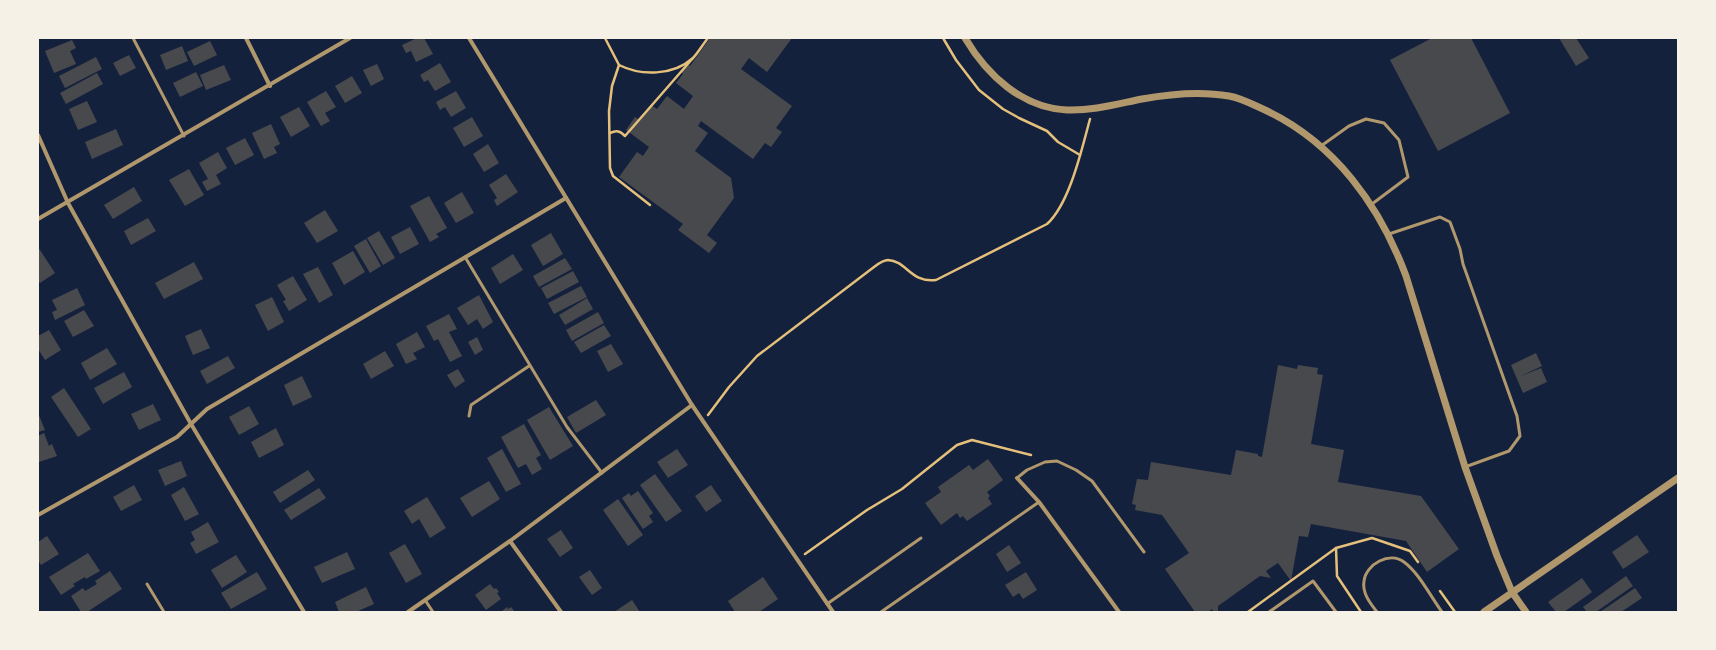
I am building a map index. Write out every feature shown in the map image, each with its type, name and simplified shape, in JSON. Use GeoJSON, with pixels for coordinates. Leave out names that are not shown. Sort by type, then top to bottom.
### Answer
{"type":"FeatureCollection","features":[{"type":"Feature","properties":{"kind":"street"},"geometry":{"type":"LineString","coordinates":[[246,38],[270,86]]}},
{"type":"Feature","properties":{"kind":"street"},"geometry":{"type":"LineString","coordinates":[[38,219],[184,136],[350,38]]}},
{"type":"Feature","properties":{"kind":"street"},"geometry":{"type":"LineString","coordinates":[[469,38],[703,422],[833,612]]}},
{"type":"Feature","properties":{"kind":"street"},"geometry":{"type":"LineString","coordinates":[[965,38],[980,61],[1004,85],[1027,99],[1048,107],[1066,110],[1093,108],[1175,95],[1205,94],[1230,96],[1278,116],[1321,146],[1354,180],[1371,204],[1389,234],[1406,276],[1465,467],[1512,592],[1526,612]]}},
{"type":"Feature","properties":{"kind":"street"},"geometry":{"type":"LineString","coordinates":[[38,135],[68,203],[191,424],[304,612]]}},
{"type":"Feature","properties":{"kind":"street"},"geometry":{"type":"LineString","coordinates":[[38,515],[177,437],[207,409],[566,198]]}},
{"type":"Feature","properties":{"kind":"street"},"geometry":{"type":"LineString","coordinates":[[408,612],[510,541],[692,404]]}},
{"type":"Feature","properties":{"kind":"street"},"geometry":{"type":"LineString","coordinates":[[1017,478],[1039,502],[1119,612]]}},
{"type":"Feature","properties":{"kind":"street"},"geometry":{"type":"LineString","coordinates":[[1484,612],[1678,478]]}},
{"type":"Feature","properties":{"kind":"street"},"geometry":{"type":"LineString","coordinates":[[510,541],[561,612]]}},
{"type":"Feature","properties":{"kind":"lane"},"geometry":{"type":"LineString","coordinates":[[133,38],[184,136]]}},
{"type":"Feature","properties":{"kind":"lane"},"geometry":{"type":"LineString","coordinates":[[1321,146],[1349,126],[1366,119],[1384,123],[1399,140],[1408,177],[1371,204]]}},
{"type":"Feature","properties":{"kind":"lane"},"geometry":{"type":"LineString","coordinates":[[1389,234],[1440,217],[1450,222],[1460,249],[1463,264],[1518,416],[1520,436],[1508,451],[1465,467]]}},
{"type":"Feature","properties":{"kind":"lane"},"geometry":{"type":"LineString","coordinates":[[465,257],[529,366],[567,427],[602,473]]}},
{"type":"Feature","properties":{"kind":"lane"},"geometry":{"type":"LineString","coordinates":[[469,416],[471,405],[529,366]]}},
{"type":"Feature","properties":{"kind":"lane"},"geometry":{"type":"LineString","coordinates":[[1017,478],[1027,470],[1045,462],[1057,461],[1076,470],[1092,481],[1144,552]]}},
{"type":"Feature","properties":{"kind":"lane"},"geometry":{"type":"LineString","coordinates":[[881,612],[1039,502]]}},
{"type":"Feature","properties":{"kind":"lane"},"geometry":{"type":"LineString","coordinates":[[827,604],[922,538]]}},
{"type":"Feature","properties":{"kind":"lane"},"geometry":{"type":"LineString","coordinates":[[1377,612],[1366,598],[1364,581],[1367,571],[1375,563],[1385,558],[1395,558],[1403,561],[1412,569],[1442,612]]}},
{"type":"Feature","properties":{"kind":"lane"},"geometry":{"type":"LineString","coordinates":[[1269,612],[1313,581],[1336,612]]}},
{"type":"Feature","properties":{"kind":"lane"},"geometry":{"type":"LineString","coordinates":[[147,584],[164,612]]}},
{"type":"Feature","properties":{"kind":"lane"},"geometry":{"type":"LineString","coordinates":[[425,600],[433,612]]}},
{"type":"Feature","properties":{"kind":"path"},"geometry":{"type":"LineString","coordinates":[[605,38],[619,64],[640,73],[656,73],[675,69],[692,58]]}},
{"type":"Feature","properties":{"kind":"path"},"geometry":{"type":"LineString","coordinates":[[610,132],[615,130],[620,131],[625,136],[708,38]]}},
{"type":"Feature","properties":{"kind":"path"},"geometry":{"type":"LineString","coordinates":[[943,38],[956,60],[979,90],[1004,109],[1047,131],[1058,142],[1080,155]]}},
{"type":"Feature","properties":{"kind":"path"},"geometry":{"type":"LineString","coordinates":[[619,64],[612,86],[609,111],[610,168],[613,176],[650,205]]}},
{"type":"Feature","properties":{"kind":"path"},"geometry":{"type":"LineString","coordinates":[[703,422],[729,387],[757,356],[874,266],[887,260],[894,262],[921,280],[936,280],[1047,224],[1057,212],[1064,197],[1080,155],[1093,108]]}},
{"type":"Feature","properties":{"kind":"path"},"geometry":{"type":"LineString","coordinates":[[805,554],[867,510],[902,489],[957,444],[972,440],[1031,455]]}},
{"type":"Feature","properties":{"kind":"path"},"geometry":{"type":"LineString","coordinates":[[1248,612],[1336,548],[1372,538],[1410,551],[1419,563]]}},
{"type":"Feature","properties":{"kind":"path"},"geometry":{"type":"LineString","coordinates":[[1336,548],[1337,576],[1361,612]]}},
{"type":"Feature","properties":{"kind":"path"},"geometry":{"type":"LineString","coordinates":[[1437,587],[1455,612]]}},
{"type":"Feature","properties":{"kind":"building"},"geometry":{"type":"Polygon","coordinates":[[[417,38],[424,38],[433,54],[416,62],[411,51],[406,53],[402,45],[417,38]]]}},
{"type":"Feature","properties":{"kind":"building"},"geometry":{"type":"Polygon","coordinates":[[[710,38],[792,38],[767,72],[749,58],[741,69],[792,106],[776,128],[782,132],[771,147],[765,143],[753,159],[701,121],[698,126],[708,133],[695,151],[731,178],[734,198],[707,235],[717,243],[709,253],[678,230],[683,224],[619,177],[637,152],[643,156],[649,147],[626,130],[635,117],[640,120],[651,105],[657,109],[667,96],[684,109],[693,96],[676,83],[683,74],[681,72],[687,64],[690,66],[710,38]]]}},
{"type":"Feature","properties":{"kind":"building"},"geometry":{"type":"Polygon","coordinates":[[[1432,38],[1471,38],[1510,113],[1438,151],[1390,60],[1432,38]]]}},
{"type":"Feature","properties":{"kind":"building"},"geometry":{"type":"Polygon","coordinates":[[[1559,38],[1576,38],[1589,58],[1576,66],[1559,38]]]}},
{"type":"Feature","properties":{"kind":"building"},"geometry":{"type":"Polygon","coordinates":[[[72,40],[76,48],[70,51],[76,64],[54,73],[45,51],[72,40]]]}},
{"type":"Feature","properties":{"kind":"building"},"geometry":{"type":"Polygon","coordinates":[[[210,41],[217,55],[194,66],[187,52],[210,41]]]}},
{"type":"Feature","properties":{"kind":"building"},"geometry":{"type":"Polygon","coordinates":[[[182,46],[188,61],[166,70],[160,55],[182,46]]]}},
{"type":"Feature","properties":{"kind":"building"},"geometry":{"type":"Polygon","coordinates":[[[129,55],[136,68],[120,76],[113,63],[129,55]]]}},
{"type":"Feature","properties":{"kind":"building"},"geometry":{"type":"Polygon","coordinates":[[[96,57],[102,69],[65,88],[59,76],[96,57]]]}},
{"type":"Feature","properties":{"kind":"building"},"geometry":{"type":"Polygon","coordinates":[[[440,63],[451,82],[435,91],[428,80],[424,82],[420,75],[440,63]]]}},
{"type":"Feature","properties":{"kind":"building"},"geometry":{"type":"Polygon","coordinates":[[[377,64],[384,79],[371,86],[363,70],[377,64]]]}},
{"type":"Feature","properties":{"kind":"building"},"geometry":{"type":"Polygon","coordinates":[[[224,65],[231,80],[206,90],[200,75],[224,65]]]}},
{"type":"Feature","properties":{"kind":"building"},"geometry":{"type":"Polygon","coordinates":[[[196,72],[203,86],[180,97],[173,83],[196,72]]]}},
{"type":"Feature","properties":{"kind":"building"},"geometry":{"type":"Polygon","coordinates":[[[97,73],[103,84],[66,104],[60,93],[97,73]]]}},
{"type":"Feature","properties":{"kind":"building"},"geometry":{"type":"Polygon","coordinates":[[[352,76],[362,93],[345,103],[335,86],[352,76]]]}},
{"type":"Feature","properties":{"kind":"building"},"geometry":{"type":"Polygon","coordinates":[[[326,91],[336,107],[325,113],[330,121],[321,126],[307,102],[326,91]]]}},
{"type":"Feature","properties":{"kind":"building"},"geometry":{"type":"Polygon","coordinates":[[[456,91],[466,108],[451,117],[445,107],[440,110],[436,102],[456,91]]]}},
{"type":"Feature","properties":{"kind":"building"},"geometry":{"type":"Polygon","coordinates":[[[87,101],[97,122],[78,130],[69,109],[87,101]]]}},
{"type":"Feature","properties":{"kind":"building"},"geometry":{"type":"Polygon","coordinates":[[[299,107],[310,126],[291,137],[280,117],[299,107]]]}},
{"type":"Feature","properties":{"kind":"building"},"geometry":{"type":"Polygon","coordinates":[[[472,117],[483,136],[464,147],[453,128],[472,117]]]}},
{"type":"Feature","properties":{"kind":"building"},"geometry":{"type":"Polygon","coordinates":[[[271,124],[280,144],[274,147],[277,153],[264,159],[252,133],[271,124]]]}},
{"type":"Feature","properties":{"kind":"building"},"geometry":{"type":"Polygon","coordinates":[[[116,129],[123,145],[92,159],[85,142],[116,129]]]}},
{"type":"Feature","properties":{"kind":"building"},"geometry":{"type":"Polygon","coordinates":[[[245,138],[254,155],[235,165],[226,148],[245,138]]]}},
{"type":"Feature","properties":{"kind":"building"},"geometry":{"type":"Polygon","coordinates":[[[488,144],[499,163],[484,172],[473,154],[488,144]]]}},
{"type":"Feature","properties":{"kind":"building"},"geometry":{"type":"Polygon","coordinates":[[[218,152],[227,168],[216,175],[221,184],[207,191],[202,182],[208,179],[199,163],[218,152]]]}},
{"type":"Feature","properties":{"kind":"building"},"geometry":{"type":"Polygon","coordinates":[[[189,169],[204,195],[185,206],[169,180],[189,169]]]}},
{"type":"Feature","properties":{"kind":"building"},"geometry":{"type":"Polygon","coordinates":[[[506,174],[518,192],[497,206],[494,200],[497,198],[489,185],[506,174]]]}},
{"type":"Feature","properties":{"kind":"building"},"geometry":{"type":"Polygon","coordinates":[[[134,187],[142,201],[113,219],[104,205],[134,187]]]}},
{"type":"Feature","properties":{"kind":"building"},"geometry":{"type":"Polygon","coordinates":[[[462,192],[474,213],[456,223],[444,203],[462,192]]]}},
{"type":"Feature","properties":{"kind":"building"},"geometry":{"type":"Polygon","coordinates":[[[429,196],[447,228],[436,234],[439,237],[430,242],[410,206],[429,196]]]}},
{"type":"Feature","properties":{"kind":"building"},"geometry":{"type":"Polygon","coordinates":[[[325,210],[338,231],[317,243],[304,223],[325,210]]]}},
{"type":"Feature","properties":{"kind":"building"},"geometry":{"type":"Polygon","coordinates":[[[148,218],[156,231],[131,245],[124,231],[148,218]]]}},
{"type":"Feature","properties":{"kind":"building"},"geometry":{"type":"Polygon","coordinates":[[[410,227],[419,244],[400,254],[391,237],[410,227]]]}},
{"type":"Feature","properties":{"kind":"building"},"geometry":{"type":"Polygon","coordinates":[[[379,231],[395,258],[383,265],[367,238],[379,231]]]}},
{"type":"Feature","properties":{"kind":"building"},"geometry":{"type":"Polygon","coordinates":[[[551,233],[563,254],[543,266],[531,245],[551,233]]]}},
{"type":"Feature","properties":{"kind":"building"},"geometry":{"type":"Polygon","coordinates":[[[366,239],[381,266],[370,273],[354,246],[366,239]]]}},
{"type":"Feature","properties":{"kind":"building"},"geometry":{"type":"Polygon","coordinates":[[[38,247],[55,273],[40,283],[38,280],[38,247]]]}},
{"type":"Feature","properties":{"kind":"building"},"geometry":{"type":"Polygon","coordinates":[[[353,251],[365,272],[344,285],[332,263],[353,251]]]}},
{"type":"Feature","properties":{"kind":"building"},"geometry":{"type":"Polygon","coordinates":[[[513,254],[523,270],[500,284],[491,268],[513,254]]]}},
{"type":"Feature","properties":{"kind":"building"},"geometry":{"type":"Polygon","coordinates":[[[565,258],[572,269],[539,287],[533,276],[565,258]]]}},
{"type":"Feature","properties":{"kind":"building"},"geometry":{"type":"Polygon","coordinates":[[[194,262],[203,279],[164,299],[155,283],[194,262]]]}},
{"type":"Feature","properties":{"kind":"building"},"geometry":{"type":"Polygon","coordinates":[[[318,267],[333,295],[319,303],[303,274],[318,267]]]}},
{"type":"Feature","properties":{"kind":"building"},"geometry":{"type":"Polygon","coordinates":[[[573,271],[579,282],[547,299],[541,288],[573,271]]]}},
{"type":"Feature","properties":{"kind":"building"},"geometry":{"type":"Polygon","coordinates":[[[293,276],[307,300],[289,311],[283,301],[286,300],[277,285],[293,276]]]}},
{"type":"Feature","properties":{"kind":"building"},"geometry":{"type":"Polygon","coordinates":[[[581,286],[587,297],[554,314],[548,303],[581,286]]]}},
{"type":"Feature","properties":{"kind":"building"},"geometry":{"type":"Polygon","coordinates":[[[77,288],[85,305],[55,320],[52,312],[57,310],[52,300],[77,288]]]}},
{"type":"Feature","properties":{"kind":"building"},"geometry":{"type":"Polygon","coordinates":[[[479,295],[493,322],[483,329],[477,319],[468,325],[457,308],[479,295]]]}},
{"type":"Feature","properties":{"kind":"building"},"geometry":{"type":"Polygon","coordinates":[[[272,297],[284,322],[268,331],[255,305],[272,297]]]}},
{"type":"Feature","properties":{"kind":"building"},"geometry":{"type":"Polygon","coordinates":[[[587,298],[593,309],[565,325],[559,315],[587,298]]]}},
{"type":"Feature","properties":{"kind":"building"},"geometry":{"type":"Polygon","coordinates":[[[84,310],[94,326],[73,337],[64,321],[84,310]]]}},
{"type":"Feature","properties":{"kind":"building"},"geometry":{"type":"Polygon","coordinates":[[[598,312],[604,323],[572,341],[566,330],[598,312]]]}},
{"type":"Feature","properties":{"kind":"building"},"geometry":{"type":"Polygon","coordinates":[[[449,314],[457,329],[449,332],[462,356],[450,362],[438,339],[434,341],[426,326],[449,314]]]}},
{"type":"Feature","properties":{"kind":"building"},"geometry":{"type":"Polygon","coordinates":[[[604,325],[611,336],[581,353],[574,342],[604,325]]]}},
{"type":"Feature","properties":{"kind":"building"},"geometry":{"type":"Polygon","coordinates":[[[201,329],[210,348],[193,355],[185,336],[201,329]]]}},
{"type":"Feature","properties":{"kind":"building"},"geometry":{"type":"Polygon","coordinates":[[[49,330],[61,350],[45,360],[38,349],[38,336],[49,330]]]}},
{"type":"Feature","properties":{"kind":"building"},"geometry":{"type":"Polygon","coordinates":[[[417,332],[425,347],[413,353],[417,359],[406,364],[396,344],[417,332]]]}},
{"type":"Feature","properties":{"kind":"building"},"geometry":{"type":"Polygon","coordinates":[[[477,337],[483,350],[475,355],[468,342],[477,337]]]}},
{"type":"Feature","properties":{"kind":"building"},"geometry":{"type":"Polygon","coordinates":[[[611,344],[623,364],[608,372],[597,351],[611,344]]]}},
{"type":"Feature","properties":{"kind":"building"},"geometry":{"type":"Polygon","coordinates":[[[107,348],[117,364],[90,380],[81,363],[107,348]]]}},
{"type":"Feature","properties":{"kind":"building"},"geometry":{"type":"Polygon","coordinates":[[[385,351],[394,366],[371,379],[363,364],[385,351]]]}},
{"type":"Feature","properties":{"kind":"building"},"geometry":{"type":"Polygon","coordinates":[[[1536,353],[1542,366],[1521,376],[1541,368],[1547,382],[1523,393],[1511,365],[1536,353]]]}},
{"type":"Feature","properties":{"kind":"building"},"geometry":{"type":"Polygon","coordinates":[[[228,356],[235,368],[207,384],[200,371],[228,356]]]}},
{"type":"Feature","properties":{"kind":"building"},"geometry":{"type":"Polygon","coordinates":[[[1278,365],[1297,369],[1298,365],[1318,368],[1317,374],[1323,375],[1311,444],[1344,450],[1338,482],[1421,496],[1459,549],[1427,572],[1406,541],[1311,524],[1308,537],[1299,536],[1291,581],[1278,563],[1266,571],[1271,578],[1260,576],[1218,606],[1218,612],[1214,612],[1212,609],[1208,612],[1195,612],[1165,569],[1189,553],[1162,515],[1135,510],[1136,505],[1132,504],[1137,479],[1148,480],[1151,462],[1231,475],[1236,450],[1258,454],[1258,456],[1262,457],[1278,365]]]}},
{"type":"Feature","properties":{"kind":"building"},"geometry":{"type":"Polygon","coordinates":[[[458,369],[465,381],[455,388],[447,375],[458,369]]]}},
{"type":"Feature","properties":{"kind":"building"},"geometry":{"type":"Polygon","coordinates":[[[124,372],[132,387],[103,404],[94,388],[124,372]]]}},
{"type":"Feature","properties":{"kind":"building"},"geometry":{"type":"Polygon","coordinates":[[[302,376],[312,397],[293,406],[284,385],[302,376]]]}},
{"type":"Feature","properties":{"kind":"building"},"geometry":{"type":"Polygon","coordinates":[[[64,388],[91,429],[78,437],[51,397],[64,388]]]}},
{"type":"Feature","properties":{"kind":"building"},"geometry":{"type":"Polygon","coordinates":[[[596,400],[606,415],[576,433],[567,417],[596,400]]]}},
{"type":"Feature","properties":{"kind":"building"},"geometry":{"type":"Polygon","coordinates":[[[153,404],[161,420],[139,430],[131,414],[153,404]]]}},
{"type":"Feature","properties":{"kind":"building"},"geometry":{"type":"Polygon","coordinates":[[[249,406],[259,424],[239,435],[229,417],[249,406]]]}},
{"type":"Feature","properties":{"kind":"building"},"geometry":{"type":"Polygon","coordinates":[[[549,407],[573,446],[550,460],[527,420],[549,407]]]}},
{"type":"Feature","properties":{"kind":"building"},"geometry":{"type":"Polygon","coordinates":[[[38,413],[45,430],[38,432],[38,413]]]}},
{"type":"Feature","properties":{"kind":"building"},"geometry":{"type":"Polygon","coordinates":[[[524,424],[541,455],[536,458],[542,469],[532,475],[526,464],[518,468],[501,437],[524,424]]]}},
{"type":"Feature","properties":{"kind":"building"},"geometry":{"type":"Polygon","coordinates":[[[276,428],[284,445],[259,458],[251,442],[276,428]]]}},
{"type":"Feature","properties":{"kind":"building"},"geometry":{"type":"Polygon","coordinates":[[[44,433],[49,446],[52,444],[57,456],[39,462],[38,436],[44,433]]]}},
{"type":"Feature","properties":{"kind":"building"},"geometry":{"type":"Polygon","coordinates":[[[502,449],[521,484],[506,492],[487,458],[502,449]]]}},
{"type":"Feature","properties":{"kind":"building"},"geometry":{"type":"Polygon","coordinates":[[[677,449],[688,465],[668,478],[657,462],[677,449]]]}},
{"type":"Feature","properties":{"kind":"building"},"geometry":{"type":"Polygon","coordinates":[[[988,459],[1003,480],[987,492],[990,496],[988,498],[992,504],[967,521],[963,516],[960,518],[957,513],[941,525],[925,503],[941,492],[938,487],[969,465],[973,470],[988,459]]]}},
{"type":"Feature","properties":{"kind":"building"},"geometry":{"type":"Polygon","coordinates":[[[181,461],[187,476],[165,486],[158,470],[181,461]]]}},
{"type":"Feature","properties":{"kind":"building"},"geometry":{"type":"Polygon","coordinates":[[[308,470],[315,480],[280,503],[273,492],[308,470]]]}},
{"type":"Feature","properties":{"kind":"building"},"geometry":{"type":"Polygon","coordinates":[[[655,474],[682,511],[666,522],[640,485],[655,474]]]}},
{"type":"Feature","properties":{"kind":"building"},"geometry":{"type":"Polygon","coordinates":[[[489,481],[500,499],[472,517],[460,498],[489,481]]]}},
{"type":"Feature","properties":{"kind":"building"},"geometry":{"type":"Polygon","coordinates":[[[134,485],[142,500],[121,511],[113,497],[134,485]]]}},
{"type":"Feature","properties":{"kind":"building"},"geometry":{"type":"Polygon","coordinates":[[[711,485],[722,501],[706,512],[695,496],[711,485]]]}},
{"type":"Feature","properties":{"kind":"building"},"geometry":{"type":"Polygon","coordinates":[[[184,487],[199,514],[185,521],[171,495],[184,487]]]}},
{"type":"Feature","properties":{"kind":"building"},"geometry":{"type":"Polygon","coordinates":[[[319,488],[326,498],[291,520],[284,510],[319,488]]]}},
{"type":"Feature","properties":{"kind":"building"},"geometry":{"type":"Polygon","coordinates":[[[638,491],[653,513],[649,516],[653,522],[643,529],[622,498],[629,493],[631,496],[638,491]]]}},
{"type":"Feature","properties":{"kind":"building"},"geometry":{"type":"Polygon","coordinates":[[[427,497],[446,528],[430,538],[419,519],[412,524],[404,511],[427,497]]]}},
{"type":"Feature","properties":{"kind":"building"},"geometry":{"type":"Polygon","coordinates":[[[618,499],[643,535],[628,546],[603,510],[618,499]]]}},
{"type":"Feature","properties":{"kind":"building"},"geometry":{"type":"Polygon","coordinates":[[[208,522],[219,542],[196,554],[190,543],[195,540],[191,532],[208,522]]]}},
{"type":"Feature","properties":{"kind":"building"},"geometry":{"type":"Polygon","coordinates":[[[561,530],[573,548],[560,557],[547,539],[561,530]]]}},
{"type":"Feature","properties":{"kind":"building"},"geometry":{"type":"Polygon","coordinates":[[[1637,535],[1649,552],[1623,569],[1612,552],[1637,535]]]}},
{"type":"Feature","properties":{"kind":"building"},"geometry":{"type":"Polygon","coordinates":[[[47,536],[59,554],[41,565],[38,560],[38,542],[47,536]]]}},
{"type":"Feature","properties":{"kind":"building"},"geometry":{"type":"Polygon","coordinates":[[[405,544],[422,574],[406,583],[389,553],[405,544]]]}},
{"type":"Feature","properties":{"kind":"building"},"geometry":{"type":"Polygon","coordinates":[[[1009,545],[1021,563],[1007,572],[996,554],[1009,545]]]}},
{"type":"Feature","properties":{"kind":"building"},"geometry":{"type":"Polygon","coordinates":[[[347,552],[355,569],[322,583],[314,567],[347,552]]]}},
{"type":"Feature","properties":{"kind":"building"},"geometry":{"type":"Polygon","coordinates":[[[88,553],[100,571],[73,584],[75,586],[61,595],[49,577],[88,553]]]}},
{"type":"Feature","properties":{"kind":"building"},"geometry":{"type":"Polygon","coordinates":[[[236,555],[247,572],[222,588],[211,570],[236,555]]]}},
{"type":"Feature","properties":{"kind":"building"},"geometry":{"type":"Polygon","coordinates":[[[590,570],[602,588],[592,595],[579,577],[590,570]]]}},
{"type":"Feature","properties":{"kind":"building"},"geometry":{"type":"Polygon","coordinates":[[[110,571],[122,589],[87,612],[81,612],[71,596],[83,588],[85,591],[97,584],[95,581],[110,571]]]}},
{"type":"Feature","properties":{"kind":"building"},"geometry":{"type":"Polygon","coordinates":[[[257,572],[267,589],[231,609],[221,593],[257,572]]]}},
{"type":"Feature","properties":{"kind":"building"},"geometry":{"type":"Polygon","coordinates":[[[1026,572],[1037,590],[1023,599],[1019,593],[1013,597],[1005,585],[1026,572]]]}},
{"type":"Feature","properties":{"kind":"building"},"geometry":{"type":"Polygon","coordinates":[[[1626,576],[1633,586],[1596,612],[1587,612],[1583,607],[1626,576]]]}},
{"type":"Feature","properties":{"kind":"building"},"geometry":{"type":"Polygon","coordinates":[[[763,577],[778,599],[759,612],[735,612],[728,601],[763,577]]]}},
{"type":"Feature","properties":{"kind":"building"},"geometry":{"type":"Polygon","coordinates":[[[1582,578],[1592,592],[1564,612],[1556,612],[1548,602],[1582,578]]]}},
{"type":"Feature","properties":{"kind":"building"},"geometry":{"type":"Polygon","coordinates":[[[490,584],[499,592],[497,593],[501,599],[486,610],[475,595],[490,584]]]}},
{"type":"Feature","properties":{"kind":"building"},"geometry":{"type":"Polygon","coordinates":[[[366,587],[374,604],[356,612],[339,612],[335,602],[366,587]]]}},
{"type":"Feature","properties":{"kind":"building"},"geometry":{"type":"Polygon","coordinates":[[[1635,588],[1642,598],[1621,612],[1600,612],[1635,588]]]}},
{"type":"Feature","properties":{"kind":"building"},"geometry":{"type":"Polygon","coordinates":[[[632,600],[640,612],[614,612],[632,600]]]}},
{"type":"Feature","properties":{"kind":"building"},"geometry":{"type":"Polygon","coordinates":[[[507,607],[508,609],[511,607],[515,612],[501,612],[507,607]]]}}]}
